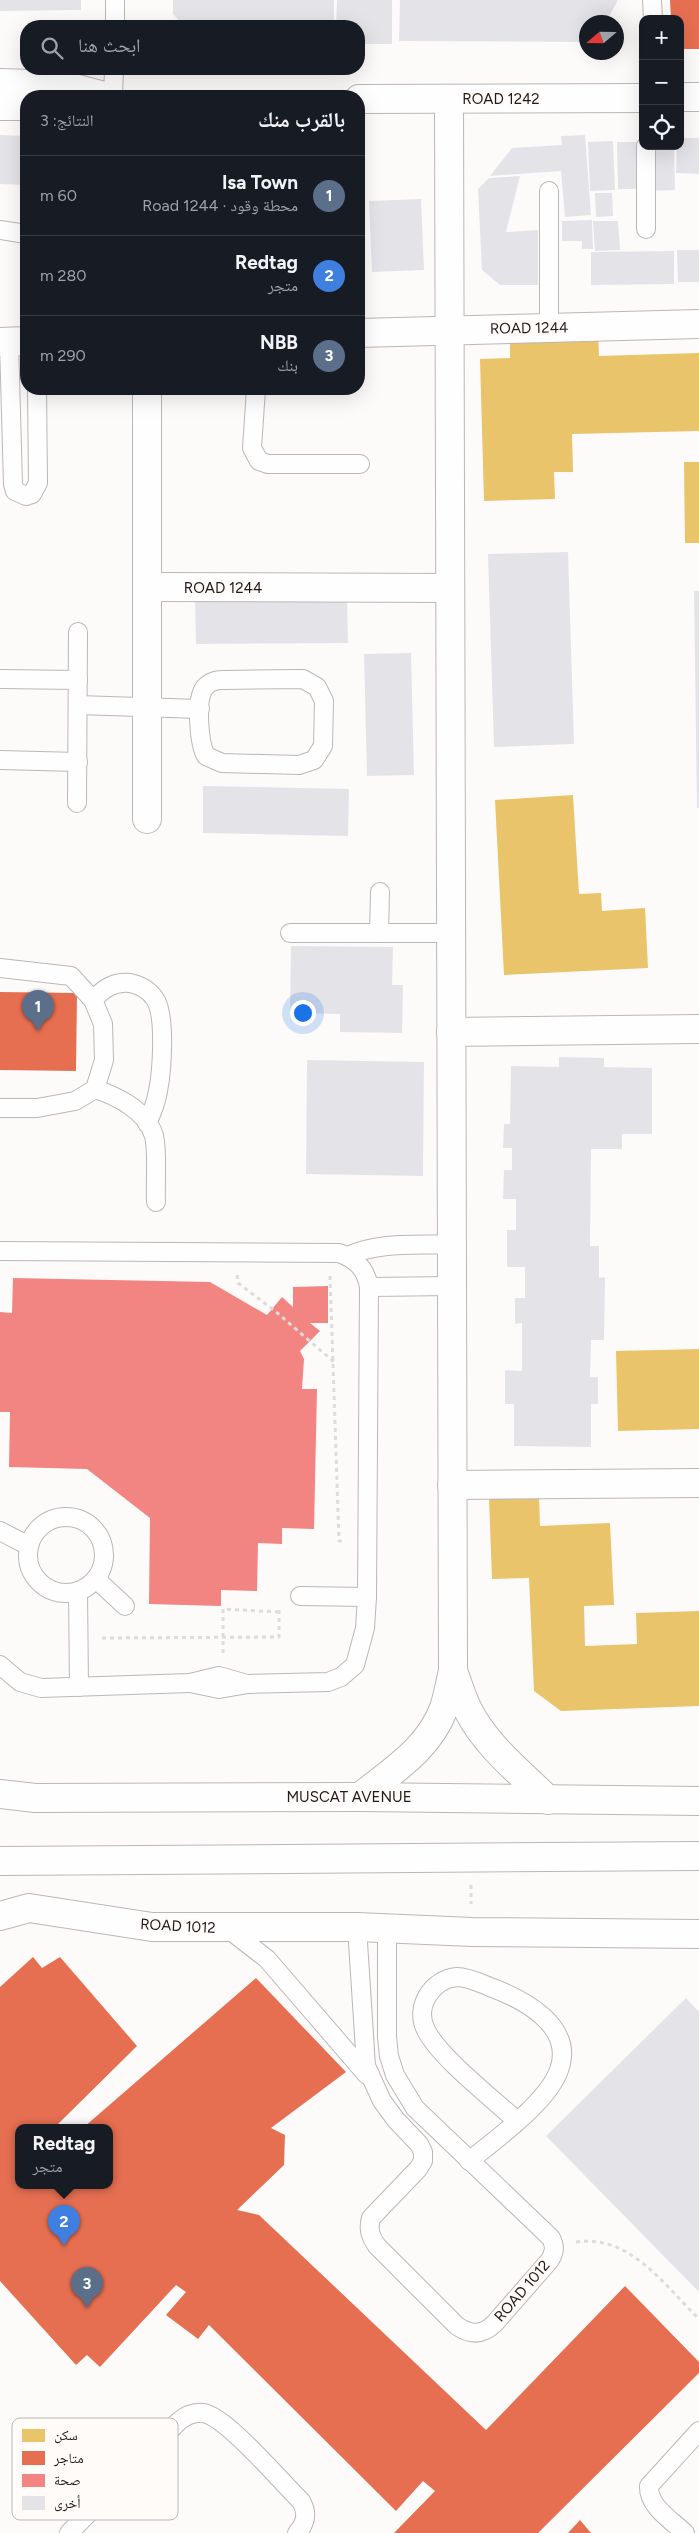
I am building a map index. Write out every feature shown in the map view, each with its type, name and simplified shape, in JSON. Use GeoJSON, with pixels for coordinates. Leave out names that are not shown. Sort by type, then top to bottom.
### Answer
{"type":"FeatureCollection","features":[{"type":"Feature","properties":{"kind":"street"},"geometry":{"type":"LineString","coordinates":[[0,84],[63,85],[82,90]]}},
{"type":"Feature","properties":{"kind":"street"},"geometry":{"type":"LineString","coordinates":[[684,97],[699,97]]}},
{"type":"Feature","properties":{"kind":"street","name":"ROAD 1242"},"geometry":{"type":"LineString","coordinates":[[365,100],[639,98]]}},
{"type":"Feature","properties":{"kind":"street"},"geometry":{"type":"LineString","coordinates":[[360,1797],[409,1759],[423,1744],[444,1708],[453,1670],[449,99]]}},
{"type":"Feature","properties":{"kind":"street"},"geometry":{"type":"LineString","coordinates":[[0,106],[20,106]]}},
{"type":"Feature","properties":{"kind":"street","name":"ROAD 1244"},"geometry":{"type":"LineString","coordinates":[[365,333],[699,324]]}},
{"type":"Feature","properties":{"kind":"street"},"geometry":{"type":"LineString","coordinates":[[147,395],[147,820]]}},
{"type":"Feature","properties":{"kind":"street","name":"ROAD 1244"},"geometry":{"type":"LineString","coordinates":[[147,588],[450,588]]}},
{"type":"Feature","properties":{"kind":"street"},"geometry":{"type":"LineString","coordinates":[[451,1032],[699,1029]]}},
{"type":"Feature","properties":{"kind":"street"},"geometry":{"type":"LineString","coordinates":[[452,1485],[699,1483]]}},
{"type":"Feature","properties":{"kind":"street"},"geometry":{"type":"LineString","coordinates":[[453,1670],[469,1711],[481,1732],[496,1750],[548,1800]]}},
{"type":"Feature","properties":{"kind":"street","name":"MUSCAT AVENUE"},"geometry":{"type":"LineString","coordinates":[[0,1794],[35,1798],[360,1797],[699,1801]]}},
{"type":"Feature","properties":{"kind":"street"},"geometry":{"type":"LineString","coordinates":[[0,1861],[699,1856]]}},
{"type":"Feature","properties":{"kind":"street","name":"ROAD 1012"},"geometry":{"type":"LineString","coordinates":[[0,1916],[29,1908],[152,1927],[357,1927],[472,1932],[699,1934]]}},
{"type":"Feature","properties":{"kind":"lane"},"geometry":{"type":"LineString","coordinates":[[115,0],[115,20]]}},
{"type":"Feature","properties":{"kind":"lane"},"geometry":{"type":"LineString","coordinates":[[652,0],[652,15]]}},
{"type":"Feature","properties":{"kind":"lane"},"geometry":{"type":"LineString","coordinates":[[113,90],[114,75]]}},
{"type":"Feature","properties":{"kind":"lane"},"geometry":{"type":"LineString","coordinates":[[646,150],[646,229]]}},
{"type":"Feature","properties":{"kind":"lane"},"geometry":{"type":"LineString","coordinates":[[549,191],[549,328]]}},
{"type":"Feature","properties":{"kind":"lane"},"geometry":{"type":"LineString","coordinates":[[0,230],[20,233]]}},
{"type":"Feature","properties":{"kind":"lane"},"geometry":{"type":"LineString","coordinates":[[12,342],[13,484],[15,491],[26,496],[32,494],[38,483],[37,395]]}},
{"type":"Feature","properties":{"kind":"lane"},"geometry":{"type":"LineString","coordinates":[[256,395],[252,448],[259,461],[268,464],[360,464]]}},
{"type":"Feature","properties":{"kind":"lane"},"geometry":{"type":"LineString","coordinates":[[77,803],[78,632]]}},
{"type":"Feature","properties":{"kind":"lane"},"geometry":{"type":"LineString","coordinates":[[0,679],[78,680]]}},
{"type":"Feature","properties":{"kind":"lane"},"geometry":{"type":"LineString","coordinates":[[303,679],[317,687],[322,694],[324,701],[324,746],[314,760],[299,765],[222,763],[214,761],[202,748],[200,709],[203,690],[215,680],[303,679]]}},
{"type":"Feature","properties":{"kind":"lane"},"geometry":{"type":"LineString","coordinates":[[78,705],[200,709]]}},
{"type":"Feature","properties":{"kind":"lane"},"geometry":{"type":"LineString","coordinates":[[0,760],[78,762]]}},
{"type":"Feature","properties":{"kind":"lane"},"geometry":{"type":"LineString","coordinates":[[379,933],[380,892]]}},
{"type":"Feature","properties":{"kind":"lane"},"geometry":{"type":"LineString","coordinates":[[290,934],[451,933]]}},
{"type":"Feature","properties":{"kind":"lane"},"geometry":{"type":"LineString","coordinates":[[0,968],[70,976],[93,1000],[103,1024],[104,1060],[95,1088],[75,1101],[37,1108],[0,1108]]}},
{"type":"Feature","properties":{"kind":"lane"},"geometry":{"type":"LineString","coordinates":[[93,1000],[112,984],[124,982],[137,984],[148,990],[156,1000],[161,1011],[160,1080],[154,1108],[147,1123]]}},
{"type":"Feature","properties":{"kind":"lane"},"geometry":{"type":"LineString","coordinates":[[95,1088],[125,1102],[147,1123],[154,1136],[156,1202]]}},
{"type":"Feature","properties":{"kind":"lane"},"geometry":{"type":"LineString","coordinates":[[348,1256],[358,1251],[380,1246],[452,1244]]}},
{"type":"Feature","properties":{"kind":"lane"},"geometry":{"type":"LineString","coordinates":[[0,1251],[329,1253],[348,1256],[365,1272],[369,1287],[369,1539],[367,1597],[365,1628],[354,1665],[349,1672],[328,1682],[248,1684],[219,1689],[190,1684],[79,1687],[30,1686],[11,1676],[0,1665]]}},
{"type":"Feature","properties":{"kind":"lane"},"geometry":{"type":"LineString","coordinates":[[369,1287],[452,1286]]}},
{"type":"Feature","properties":{"kind":"lane"},"geometry":{"type":"LineString","coordinates":[[70,1516],[83,1520],[94,1528],[102,1540],[105,1553],[102,1567],[96,1579],[78,1591],[65,1593],[52,1590],[40,1583],[32,1572],[28,1560],[29,1546],[34,1533],[44,1523],[56,1517],[70,1516]]}},
{"type":"Feature","properties":{"kind":"lane"},"geometry":{"type":"LineString","coordinates":[[0,1530],[29,1546]]}},
{"type":"Feature","properties":{"kind":"lane"},"geometry":{"type":"LineString","coordinates":[[96,1579],[125,1606]]}},
{"type":"Feature","properties":{"kind":"lane"},"geometry":{"type":"LineString","coordinates":[[78,1591],[79,1687]]}},
{"type":"Feature","properties":{"kind":"lane"},"geometry":{"type":"LineString","coordinates":[[300,1596],[367,1597]]}},
{"type":"Feature","properties":{"kind":"lane"},"geometry":{"type":"LineString","coordinates":[[190,1684],[204,1678],[224,1676],[248,1684]]}},
{"type":"Feature","properties":{"kind":"lane","name":"ROAD 1012"},"geometry":{"type":"LineString","coordinates":[[357,1927],[366,2066],[382,2101],[396,2120],[419,2144],[423,2152],[423,2161],[418,2169],[371,2218],[369,2227],[371,2237],[377,2246],[457,2326],[466,2332],[477,2334],[488,2330],[550,2260],[554,2253],[554,2245],[551,2238],[415,2108],[396,2075],[389,2056],[387,2037],[387,1928]]}},
{"type":"Feature","properties":{"kind":"lane"},"geometry":{"type":"LineString","coordinates":[[227,1928],[267,1959],[371,2080]]}},
{"type":"Feature","properties":{"kind":"lane"},"geometry":{"type":"LineString","coordinates":[[469,2161],[517,2121],[540,2098],[559,2071],[561,2057],[559,2040],[552,2026],[542,2013],[496,1989],[458,1977],[444,1981],[432,1989],[424,2001],[422,2016],[426,2030],[446,2055],[517,2121]]}},
{"type":"Feature","properties":{"kind":"lane"},"geometry":{"type":"LineString","coordinates":[[178,2422],[185,2416],[204,2414],[220,2422],[248,2448],[300,2501],[306,2514],[302,2527],[297,2533]]}},
{"type":"Feature","properties":{"kind":"lane"},"geometry":{"type":"LineString","coordinates":[[685,2533],[653,2503],[649,2495],[649,2486],[699,2431]]}},
{"type":"Feature","properties":{"kind":"lane"},"geometry":{"type":"LineString","coordinates":[[69,2533],[82,2520]]}},
{"type":"Feature","properties":{"kind":"path"},"geometry":{"type":"LineString","coordinates":[[234,1252],[238,1283],[275,1311],[334,1362]]}},
{"type":"Feature","properties":{"kind":"path"},"geometry":{"type":"LineString","coordinates":[[329,1253],[339,1541],[369,1539]]}},
{"type":"Feature","properties":{"kind":"path"},"geometry":{"type":"LineString","coordinates":[[79,1638],[280,1637],[279,1595],[300,1596]]}},
{"type":"Feature","properties":{"kind":"path"},"geometry":{"type":"LineString","coordinates":[[224,1676],[223,1609],[279,1612]]}},
{"type":"Feature","properties":{"kind":"path"},"geometry":{"type":"LineString","coordinates":[[554,2245],[588,2240],[605,2242],[620,2247],[634,2256],[699,2319]]}},
{"type":"Feature","properties":{"kind":"building: سكن"},"geometry":{"type":"Polygon","coordinates":[[[598,333],[599,356],[699,353],[699,431],[572,434],[573,472],[554,472],[555,499],[484,501],[480,359],[510,358],[510,335],[598,333]]]}},
{"type":"Feature","properties":{"kind":"building: سكن"},"geometry":{"type":"Polygon","coordinates":[[[684,462],[699,462],[699,543],[685,543],[684,462]]]}},
{"type":"Feature","properties":{"kind":"building: سكن"},"geometry":{"type":"Polygon","coordinates":[[[573,795],[579,894],[601,893],[602,911],[645,908],[648,968],[504,975],[495,800],[573,795]]]}},
{"type":"Feature","properties":{"kind":"building: سكن"},"geometry":{"type":"Polygon","coordinates":[[[699,1349],[699,1429],[618,1431],[616,1351],[699,1349]]]}},
{"type":"Feature","properties":{"kind":"building: سكن"},"geometry":{"type":"Polygon","coordinates":[[[539,1495],[540,1526],[610,1523],[614,1605],[584,1606],[585,1646],[637,1644],[636,1613],[699,1611],[699,1706],[561,1711],[534,1691],[529,1578],[492,1579],[489,1498],[539,1495]]]}},
{"type":"Feature","properties":{"kind":"building: متاجر"},"geometry":{"type":"Polygon","coordinates":[[[670,0],[699,0],[699,49],[684,49],[684,15],[671,15],[670,0]]]}},
{"type":"Feature","properties":{"kind":"building: متاجر"},"geometry":{"type":"Polygon","coordinates":[[[0,992],[77,993],[76,1071],[0,1070],[0,992]]]}},
{"type":"Feature","properties":{"kind":"building: متاجر"},"geometry":{"type":"Polygon","coordinates":[[[33,1957],[42,1968],[60,1957],[137,2046],[58,2124],[15,2124],[15,2189],[113,2189],[113,2124],[87,2124],[256,1978],[346,2072],[271,2128],[285,2135],[284,2165],[237,2210],[259,2215],[486,2430],[625,2286],[699,2362],[699,2373],[538,2533],[394,2533],[435,2491],[423,2481],[396,2511],[209,2325],[198,2339],[166,2315],[186,2292],[176,2285],[100,2367],[87,2355],[76,2365],[0,2281],[0,1987],[33,1957]]]}},
{"type":"Feature","properties":{"kind":"building: متاجر"},"geometry":{"type":"Polygon","coordinates":[[[580,2520],[591,2533],[568,2533],[580,2520]]]}},
{"type":"Feature","properties":{"kind":"building: صحة"},"geometry":{"type":"Polygon","coordinates":[[[13,1278],[210,1282],[267,1315],[282,1297],[293,1307],[293,1287],[328,1286],[328,1323],[310,1323],[320,1331],[300,1351],[304,1359],[302,1389],[317,1389],[314,1529],[282,1528],[282,1544],[258,1543],[257,1591],[221,1590],[221,1606],[149,1604],[150,1518],[87,1469],[9,1467],[10,1412],[0,1412],[0,1312],[12,1313],[13,1278]]]}},
{"type":"Feature","properties":{"kind":"building: أخرى"},"geometry":{"type":"Polygon","coordinates":[[[0,0],[81,0],[81,10],[0,11],[0,0]]]}},
{"type":"Feature","properties":{"kind":"building: أخرى"},"geometry":{"type":"Polygon","coordinates":[[[173,0],[334,0],[334,20],[178,20],[173,14],[173,0]]]}},
{"type":"Feature","properties":{"kind":"building: أخرى"},"geometry":{"type":"Polygon","coordinates":[[[337,0],[392,0],[392,44],[365,44],[365,20],[336,20],[337,0]]]}},
{"type":"Feature","properties":{"kind":"building: أخرى"},"geometry":{"type":"Polygon","coordinates":[[[400,0],[618,0],[610,15],[579,15],[579,42],[399,41],[400,0]]]}},
{"type":"Feature","properties":{"kind":"building: أخرى"},"geometry":{"type":"Polygon","coordinates":[[[0,135],[20,136],[20,185],[0,184],[0,135]]]}},
{"type":"Feature","properties":{"kind":"building: أخرى"},"geometry":{"type":"Polygon","coordinates":[[[585,135],[591,215],[565,217],[561,171],[490,176],[512,148],[562,145],[561,136],[585,135]]]}},
{"type":"Feature","properties":{"kind":"building: أخرى"},"geometry":{"type":"Polygon","coordinates":[[[684,138],[699,138],[699,174],[676,173],[677,150],[684,150],[684,138]]]}},
{"type":"Feature","properties":{"kind":"building: أخرى"},"geometry":{"type":"Polygon","coordinates":[[[613,141],[615,190],[590,191],[588,142],[613,141]]]}},
{"type":"Feature","properties":{"kind":"building: أخرى"},"geometry":{"type":"Polygon","coordinates":[[[617,142],[639,142],[639,150],[641,150],[642,189],[618,189],[617,142]]]}},
{"type":"Feature","properties":{"kind":"building: أخرى"},"geometry":{"type":"Polygon","coordinates":[[[648,150],[674,150],[675,190],[649,191],[648,150]]]}},
{"type":"Feature","properties":{"kind":"building: أخرى"},"geometry":{"type":"Polygon","coordinates":[[[520,176],[506,232],[538,230],[538,285],[500,285],[482,270],[478,189],[489,178],[520,176]]]}},
{"type":"Feature","properties":{"kind":"building: أخرى"},"geometry":{"type":"Polygon","coordinates":[[[595,193],[612,193],[613,216],[596,217],[595,193]]]}},
{"type":"Feature","properties":{"kind":"building: أخرى"},"geometry":{"type":"Polygon","coordinates":[[[421,199],[424,270],[372,272],[369,201],[421,199]]]}},
{"type":"Feature","properties":{"kind":"building: أخرى"},"geometry":{"type":"Polygon","coordinates":[[[592,220],[593,249],[582,249],[582,241],[562,241],[562,221],[592,220]]]}},
{"type":"Feature","properties":{"kind":"building: أخرى"},"geometry":{"type":"Polygon","coordinates":[[[593,221],[618,221],[620,250],[595,251],[593,221]]]}},
{"type":"Feature","properties":{"kind":"building: أخرى"},"geometry":{"type":"Polygon","coordinates":[[[677,250],[699,250],[699,282],[678,282],[677,250]]]}},
{"type":"Feature","properties":{"kind":"building: أخرى"},"geometry":{"type":"Polygon","coordinates":[[[674,251],[674,284],[591,285],[591,252],[674,251]]]}},
{"type":"Feature","properties":{"kind":"building: أخرى"},"geometry":{"type":"Polygon","coordinates":[[[568,552],[574,744],[494,747],[488,554],[568,552]]]}},
{"type":"Feature","properties":{"kind":"building: أخرى"},"geometry":{"type":"Polygon","coordinates":[[[694,591],[699,591],[699,808],[697,808],[694,591]]]}},
{"type":"Feature","properties":{"kind":"building: أخرى"},"geometry":{"type":"Polygon","coordinates":[[[347,597],[348,643],[196,644],[195,598],[347,597]]]}},
{"type":"Feature","properties":{"kind":"building: أخرى"},"geometry":{"type":"Polygon","coordinates":[[[411,653],[414,775],[367,776],[364,654],[411,653]]]}},
{"type":"Feature","properties":{"kind":"building: أخرى"},"geometry":{"type":"Polygon","coordinates":[[[203,786],[349,789],[348,836],[203,833],[203,786]]]}},
{"type":"Feature","properties":{"kind":"building: أخرى"},"geometry":{"type":"Polygon","coordinates":[[[291,946],[393,947],[392,985],[403,985],[402,1033],[340,1032],[340,1014],[290,1013],[291,946]]]}},
{"type":"Feature","properties":{"kind":"building: أخرى"},"geometry":{"type":"Polygon","coordinates":[[[559,1057],[604,1058],[604,1067],[652,1068],[652,1134],[622,1134],[622,1149],[591,1149],[590,1246],[599,1246],[599,1278],[605,1277],[604,1340],[591,1340],[590,1377],[598,1377],[598,1404],[591,1404],[591,1447],[514,1446],[514,1404],[505,1404],[505,1370],[522,1371],[522,1323],[515,1324],[515,1298],[525,1298],[525,1267],[507,1267],[507,1230],[516,1230],[516,1199],[503,1199],[504,1170],[512,1170],[512,1148],[503,1148],[504,1124],[510,1124],[511,1066],[559,1067],[559,1057]]]}},
{"type":"Feature","properties":{"kind":"building: أخرى"},"geometry":{"type":"Polygon","coordinates":[[[307,1060],[424,1062],[423,1176],[306,1174],[307,1060]]]}},
{"type":"Feature","properties":{"kind":"building: أخرى"},"geometry":{"type":"Polygon","coordinates":[[[686,1998],[699,2012],[699,2292],[546,2136],[686,1998]]]}},
{"type":"Feature","properties":{"kind":"place","name":"Isa Town"},"geometry":{"type":"Point","coordinates":[38,1031]}},
{"type":"Feature","properties":{"kind":"place","name":"Redtag"},"geometry":{"type":"Point","coordinates":[64,2246]}},
{"type":"Feature","properties":{"kind":"place","name":"NBB"},"geometry":{"type":"Point","coordinates":[87,2308]}}]}
